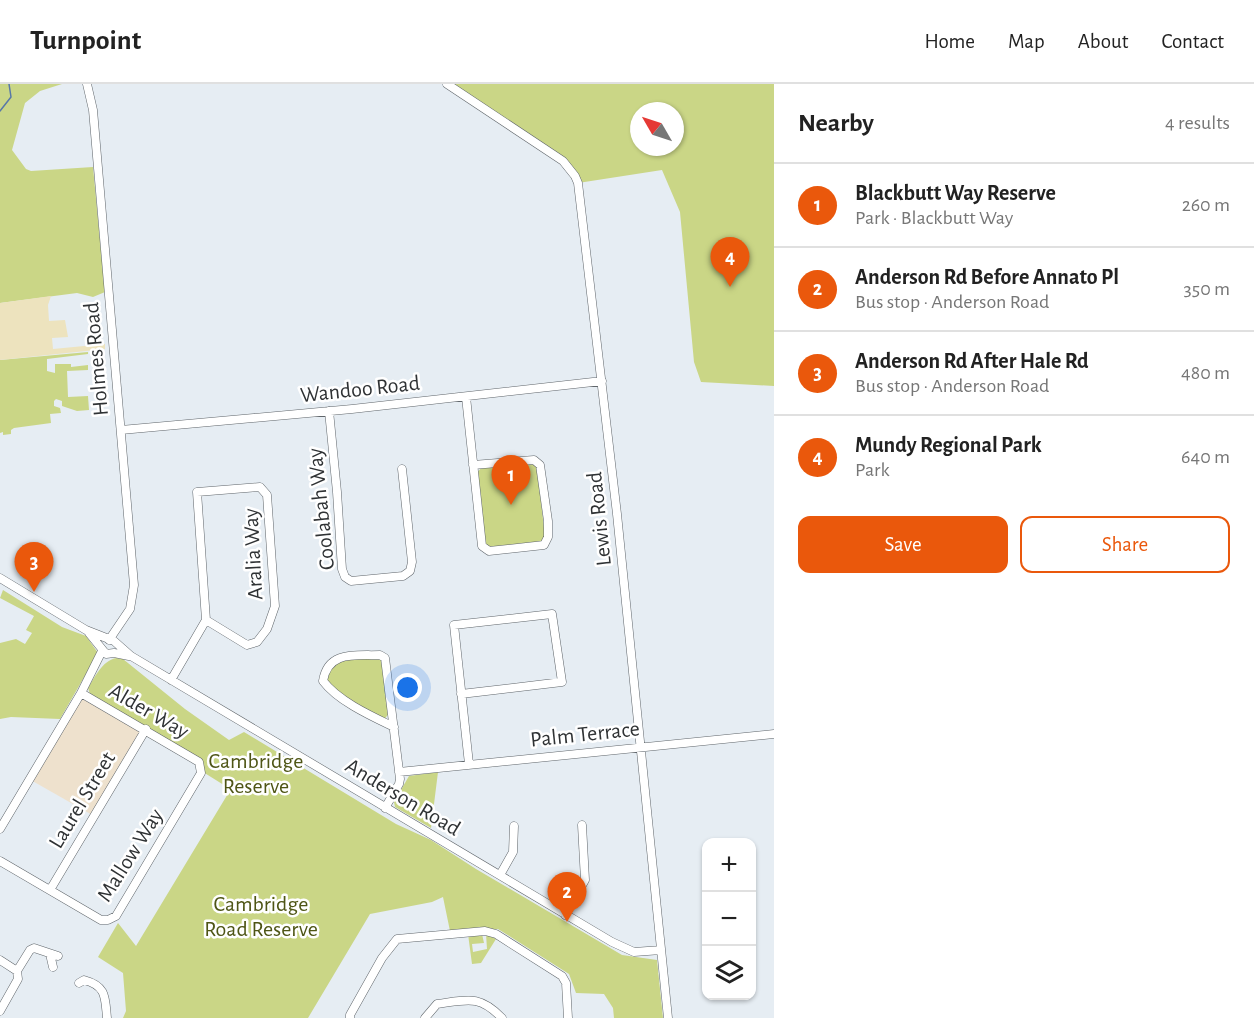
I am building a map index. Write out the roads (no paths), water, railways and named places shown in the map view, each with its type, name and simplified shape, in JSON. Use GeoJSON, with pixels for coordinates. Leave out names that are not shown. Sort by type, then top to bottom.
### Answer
{"type":"FeatureCollection","features":[{"type":"Feature","properties":{"kind":"street","name":"Holmes Road"},"geometry":{"type":"LineString","coordinates":[[0,829],[110,647],[130,609],[134,585],[93,110],[87,84]]}},
{"type":"Feature","properties":{"kind":"street","name":"Lewis Road"},"geometry":{"type":"LineString","coordinates":[[447,84],[563,161],[578,183],[602,381],[669,1018]]}},
{"type":"Feature","properties":{"kind":"street","name":"Wandoo Road"},"geometry":{"type":"LineString","coordinates":[[121,430],[329,411],[602,381]]}},
{"type":"Feature","properties":{"kind":"street"},"geometry":{"type":"LineString","coordinates":[[466,397],[473,465],[482,546],[489,551],[544,545],[549,537],[540,465],[534,460],[473,465]]}},
{"type":"Feature","properties":{"kind":"street","name":"Coolabah Way"},"geometry":{"type":"LineString","coordinates":[[329,411],[342,569],[345,577],[351,581],[403,576],[410,571],[412,562],[402,469]]}},
{"type":"Feature","properties":{"kind":"street","name":"Aralia Way"},"geometry":{"type":"LineString","coordinates":[[260,487],[267,495],[275,606],[267,629],[257,642],[248,645],[206,620],[198,492],[260,487]]}},
{"type":"Feature","properties":{"kind":"street"},"geometry":{"type":"LineString","coordinates":[[0,578],[110,647]]}},
{"type":"Feature","properties":{"kind":"street"},"geometry":{"type":"LineString","coordinates":[[461,694],[562,682],[552,614],[454,625],[461,694],[469,764]]}},
{"type":"Feature","properties":{"kind":"street"},"geometry":{"type":"LineString","coordinates":[[171,680],[206,620]]}},
{"type":"Feature","properties":{"kind":"street","name":"Anderson Road"},"geometry":{"type":"LineString","coordinates":[[110,647],[131,656],[565,915],[630,951],[661,950]]}},
{"type":"Feature","properties":{"kind":"street"},"geometry":{"type":"LineString","coordinates":[[385,808],[399,784],[399,772],[394,727],[385,658],[380,655],[339,657],[330,664],[323,681],[330,690],[394,727]]}},
{"type":"Feature","properties":{"kind":"street","name":"Alder Way"},"geometry":{"type":"LineString","coordinates":[[81,693],[200,762]]}},
{"type":"Feature","properties":{"kind":"street","name":"Laurel Street"},"geometry":{"type":"LineString","coordinates":[[50,890],[146,729]]}},
{"type":"Feature","properties":{"kind":"street","name":"Palm Terrace"},"geometry":{"type":"LineString","coordinates":[[399,772],[774,734]]}},
{"type":"Feature","properties":{"kind":"street","name":"Mallow Way"},"geometry":{"type":"LineString","coordinates":[[0,861],[101,920],[108,921],[116,916],[201,773],[200,762]]}},
{"type":"Feature","properties":{"kind":"street"},"geometry":{"type":"LineString","coordinates":[[565,915],[585,880],[582,825]]}},
{"type":"Feature","properties":{"kind":"street"},"geometry":{"type":"LineString","coordinates":[[500,875],[513,852],[514,826]]}},
{"type":"Feature","properties":{"kind":"street"},"geometry":{"type":"LineString","coordinates":[[350,1018],[382,958],[397,939],[484,931],[496,934],[562,976],[566,983],[568,1018]]}},
{"type":"Feature","properties":{"kind":"street"},"geometry":{"type":"LineString","coordinates":[[0,1011],[17,975],[35,950],[54,955],[53,967]]}},
{"type":"Feature","properties":{"kind":"street"},"geometry":{"type":"LineString","coordinates":[[0,960],[17,975]]}},
{"type":"Feature","properties":{"kind":"street"},"geometry":{"type":"LineString","coordinates":[[79,983],[84,980],[102,988],[105,993],[107,1018]]}},
{"type":"Feature","properties":{"kind":"street"},"geometry":{"type":"LineString","coordinates":[[425,1018],[437,1004],[472,999],[495,1011],[502,1018]]}},
{"type":"Feature","properties":{"kind":"waterway"},"geometry":{"type":"LineString","coordinates":[[0,111],[11,97],[9,84]]}},
{"type":"Feature","properties":{"kind":"place","name":"Mundy Regional Park"},"geometry":{"type":"Point","coordinates":[730,287]}},
{"type":"Feature","properties":{"kind":"place","name":"Blackbutt Way Reserve"},"geometry":{"type":"Point","coordinates":[511,505]}},
{"type":"Feature","properties":{"kind":"place","name":"Anderson Rd After Hale Rd"},"geometry":{"type":"Point","coordinates":[34,592]}},
{"type":"Feature","properties":{"kind":"place","name":"Anderson Rd Before Annato Pl"},"geometry":{"type":"Point","coordinates":[567,922]}},
{"type":"Feature","properties":{"kind":"park label","name":"Cambridge Reserve"},"geometry":{"type":"Point","coordinates":[256,774]}},
{"type":"Feature","properties":{"kind":"park label","name":"Cambridge Road Reserve"},"geometry":{"type":"Point","coordinates":[261,916]}}]}
